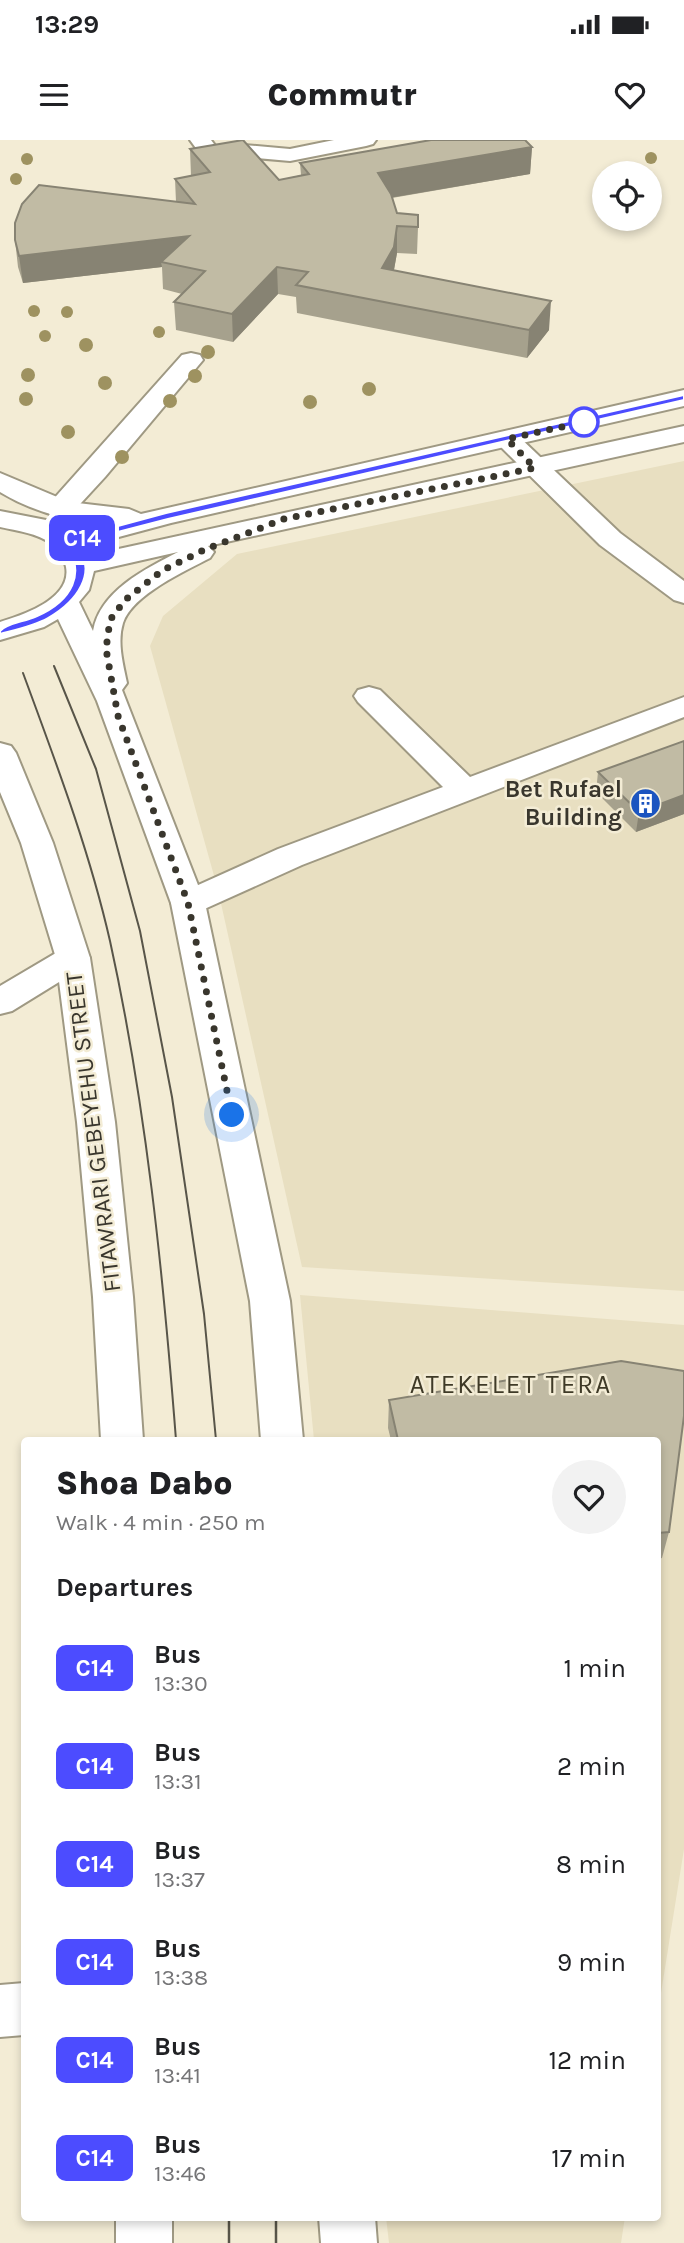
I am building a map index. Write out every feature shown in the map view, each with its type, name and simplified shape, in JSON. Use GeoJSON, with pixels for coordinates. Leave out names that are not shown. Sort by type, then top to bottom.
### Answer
{"type":"FeatureCollection","features":[{"type":"Feature","properties":{"kind":"main road"},"geometry":{"type":"LineString","coordinates":[[200,140],[211,155],[244,150],[290,155],[366,140]]}},
{"type":"Feature","properties":{"kind":"main road"},"geometry":{"type":"LineString","coordinates":[[60,509],[191,360]]}},
{"type":"Feature","properties":{"kind":"main road"},"geometry":{"type":"LineString","coordinates":[[76,553],[166,516],[684,398]]}},
{"type":"Feature","properties":{"kind":"main road"},"geometry":{"type":"LineString","coordinates":[[76,553],[284,519],[535,468],[684,434]]}},
{"type":"Feature","properties":{"kind":"main road"},"geometry":{"type":"LineString","coordinates":[[507,439],[610,539],[684,594]]}},
{"type":"Feature","properties":{"kind":"main road"},"geometry":{"type":"LineString","coordinates":[[0,481],[30,499],[60,509],[116,517],[166,516]]}},
{"type":"Feature","properties":{"kind":"main road"},"geometry":{"type":"LineString","coordinates":[[0,519],[24,521],[50,529],[76,553],[79,584],[65,603],[42,618],[0,631]]}},
{"type":"Feature","properties":{"kind":"main road"},"geometry":{"type":"LineString","coordinates":[[118,716],[106,649],[110,620],[125,600],[163,570],[204,550],[284,519]]}},
{"type":"Feature","properties":{"kind":"main road"},"geometry":{"type":"LineString","coordinates":[[65,603],[118,716],[188,903],[270,1301],[282,1437]]}},
{"type":"Feature","properties":{"kind":"main road"},"geometry":{"type":"LineString","coordinates":[[369,696],[465,790]]}},
{"type":"Feature","properties":{"kind":"main road"},"geometry":{"type":"LineString","coordinates":[[188,903],[290,857],[684,706]]}},
{"type":"Feature","properties":{"kind":"main road","name":"FITAWRARI GEBEYEHU STREET"},"geometry":{"type":"LineString","coordinates":[[0,753],[37,843],[73,958],[96,1122],[113,1297],[122,1437]]}},
{"type":"Feature","properties":{"kind":"main road"},"geometry":{"type":"LineString","coordinates":[[0,1002],[73,958]]}},
{"type":"Feature","properties":{"kind":"main road"},"geometry":{"type":"LineString","coordinates":[[0,2011],[21,2009]]}},
{"type":"Feature","properties":{"kind":"main road"},"geometry":{"type":"LineString","coordinates":[[144,2221],[144,2243]]}},
{"type":"Feature","properties":{"kind":"main road"},"geometry":{"type":"LineString","coordinates":[[347,2221],[349,2243]]}},
{"type":"Feature","properties":{"kind":"shaded area"},"geometry":{"type":"Polygon","coordinates":[[[684,461],[684,1291],[302,1267],[218,890],[150,646],[163,616],[237,554],[684,461]]]}},
{"type":"Feature","properties":{"kind":"shaded area"},"geometry":{"type":"Polygon","coordinates":[[[300,1295],[684,1325],[684,1849],[661,1993],[661,1437],[314,1437],[300,1295]]]}},
{"type":"Feature","properties":{"kind":"shaded area"},"geometry":{"type":"Polygon","coordinates":[[[386,2221],[624,2221],[621,2243],[389,2243],[386,2221]]]}},
{"type":"Feature","properties":{"kind":"building"},"geometry":{"type":"Polygon","coordinates":[[[243,140],[279,180],[309,174],[300,163],[431,140],[525,140],[532,147],[378,173],[391,194],[397,213],[418,215],[418,227],[397,226],[394,247],[382,268],[551,301],[529,330],[296,285],[308,272],[277,267],[232,314],[174,302],[205,271],[161,262],[189,236],[19,256],[15,223],[22,204],[39,185],[195,204],[175,179],[210,172],[190,149],[243,140]]]}},
{"type":"Feature","properties":{"kind":"building"},"geometry":{"type":"Polygon","coordinates":[[[684,741],[684,795],[639,812],[598,772],[684,741]]]}},
{"type":"Feature","properties":{"kind":"building"},"geometry":{"type":"Polygon","coordinates":[[[621,1361],[684,1371],[684,1416],[669,1532],[661,1533],[661,1437],[397,1437],[389,1400],[621,1361]]]}},
{"type":"Feature","properties":{"kind":"tram line"},"geometry":{"type":"LineString","coordinates":[[54,666],[96,769],[140,931],[172,1097],[204,1314],[216,1437]]}},
{"type":"Feature","properties":{"kind":"tram line"},"geometry":{"type":"LineString","coordinates":[[23,673],[71,805],[92,873],[123,1003],[152,1189],[176,1437]]}},
{"type":"Feature","properties":{"kind":"tram line"},"geometry":{"type":"LineString","coordinates":[[229,2221],[229,2243]]}},
{"type":"Feature","properties":{"kind":"tram line"},"geometry":{"type":"LineString","coordinates":[[276,2221],[276,2243]]}},
{"type":"Feature","properties":{"kind":"bus line","name":"C14"},"geometry":{"type":"LineString","coordinates":[[0,631],[42,618],[65,603],[79,584],[82,565],[78,553],[69,542],[166,516],[684,398]]}},
{"type":"Feature","properties":{"kind":"place","name":"Bet Rufael Building"},"geometry":{"type":"Point","coordinates":[645,803]}},
{"type":"Feature","properties":{"kind":"district","name":"ATEKELET TERA"},"geometry":{"type":"Point","coordinates":[511,1384]}},
{"type":"Feature","properties":{"kind":"route"},"geometry":{"type":"LineString","coordinates":[[232,1115],[188,903],[118,716],[106,649],[110,620],[125,600],[163,570],[204,550],[284,519],[535,468],[507,439],[584,422]]}}]}
